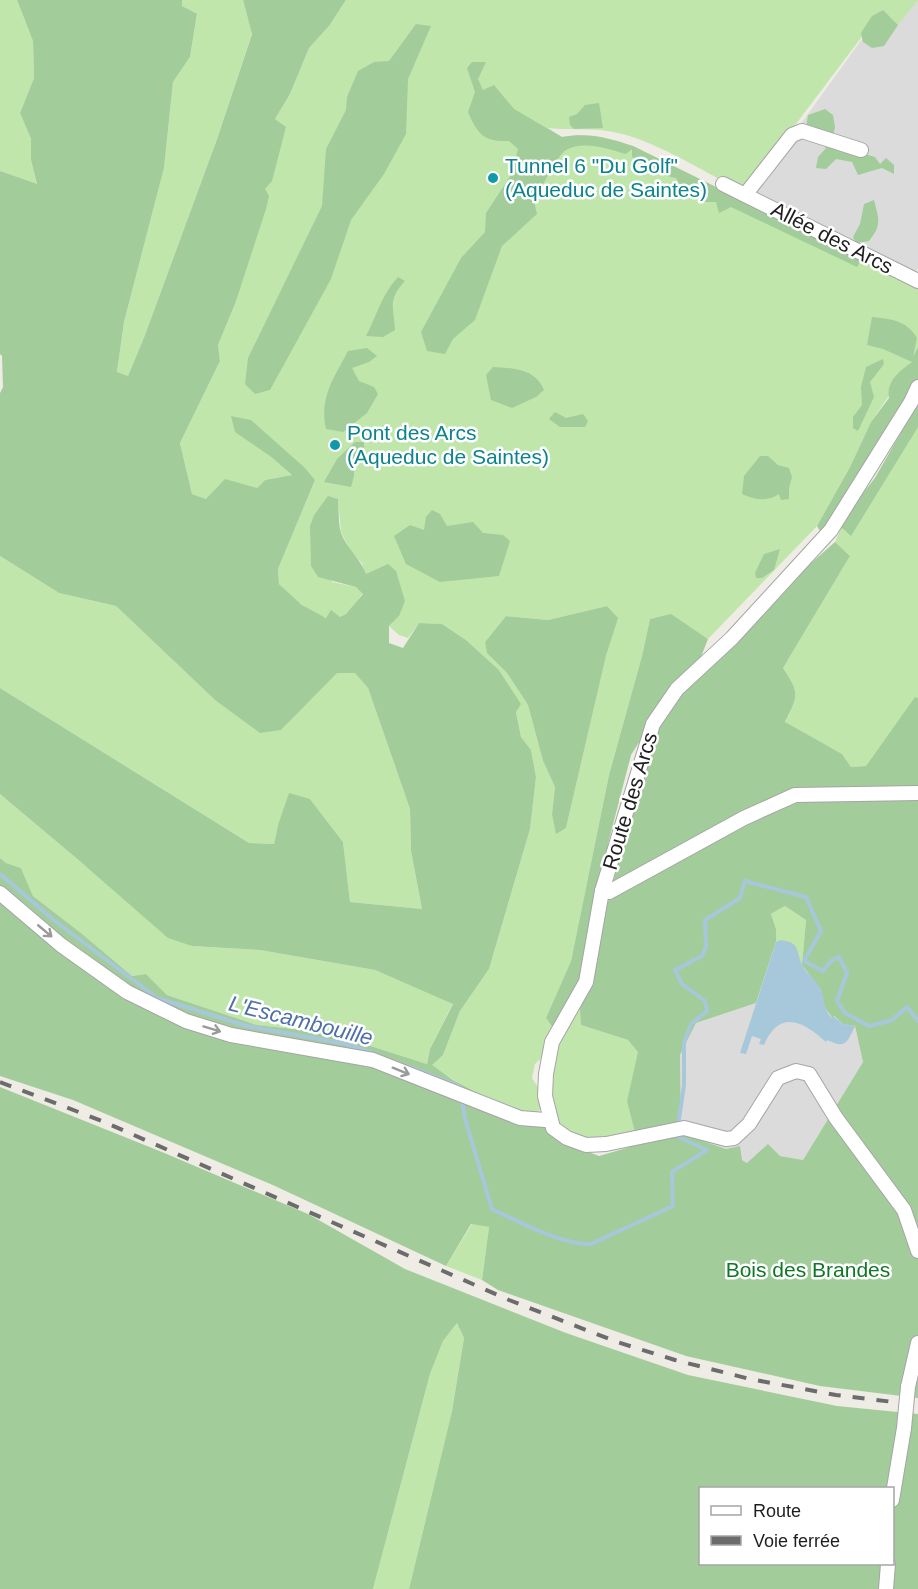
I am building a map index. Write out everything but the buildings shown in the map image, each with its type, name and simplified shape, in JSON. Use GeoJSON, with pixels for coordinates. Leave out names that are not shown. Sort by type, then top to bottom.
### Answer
{"type":"FeatureCollection","features":[{"type":"Feature","properties":{"kind":"street","name":"Allée des Arcs"},"geometry":{"type":"LineString","coordinates":[[745,195],[792,135],[802,131],[861,150]]}},
{"type":"Feature","properties":{"kind":"street","name":"Allée des Arcs"},"geometry":{"type":"LineString","coordinates":[[723,184],[918,281]]}},
{"type":"Feature","properties":{"kind":"street","name":"Route des Arcs"},"geometry":{"type":"LineString","coordinates":[[550,1118],[545,1096],[546,1074],[552,1042],[586,982],[602,891],[653,724],[677,688],[732,638],[831,530],[911,402],[918,387]]}},
{"type":"Feature","properties":{"kind":"street"},"geometry":{"type":"LineString","coordinates":[[602,891],[609,892],[744,818],[795,795],[918,793]]}},
{"type":"Feature","properties":{"kind":"street"},"geometry":{"type":"LineString","coordinates":[[0,893],[61,945],[127,992],[186,1021],[231,1035],[373,1060],[520,1118],[545,1120],[550,1118],[553,1128],[567,1138],[586,1145],[606,1144],[678,1129],[726,1139],[734,1138],[749,1124],[778,1078],[796,1071],[810,1074],[836,1118],[904,1210],[918,1251]]}},
{"type":"Feature","properties":{"kind":"street"},"geometry":{"type":"LineString","coordinates":[[894,1488],[908,1387],[918,1343]]}},
{"type":"Feature","properties":{"kind":"street"},"geometry":{"type":"LineString","coordinates":[[886,1589],[888,1565]]}},
{"type":"Feature","properties":{"kind":"shaded area"},"geometry":{"type":"Polygon","coordinates":[[[890,0],[918,0],[918,268],[913,276],[758,198],[756,191],[757,185],[890,0]]]}},
{"type":"Feature","properties":{"kind":"shaded area"},"geometry":{"type":"Polygon","coordinates":[[[756,1003],[855,1026],[863,1062],[803,1160],[780,1156],[747,1163],[726,1149],[686,1135],[681,1124],[680,1055],[696,1023],[756,1003]]]}},
{"type":"Feature","properties":{"kind":"green space"},"geometry":{"type":"Polygon","coordinates":[[[0,0],[17,0],[33,41],[34,78],[20,113],[31,139],[31,160],[37,185],[0,171],[0,0]]]}},
{"type":"Feature","properties":{"kind":"green space","name":"Bois des Brandes"},"geometry":{"type":"Polygon","coordinates":[[[17,0],[182,0],[182,6],[197,14],[190,57],[173,82],[164,168],[124,322],[117,372],[128,376],[216,142],[252,34],[243,0],[346,0],[329,26],[309,48],[290,94],[275,119],[286,127],[272,181],[265,189],[269,196],[266,209],[235,304],[218,345],[220,361],[180,443],[192,494],[206,499],[225,479],[257,488],[265,480],[292,475],[270,456],[235,432],[231,416],[251,420],[304,467],[315,480],[278,569],[279,584],[302,605],[326,618],[331,610],[340,617],[346,614],[363,594],[356,587],[318,577],[311,566],[310,526],[314,515],[328,496],[338,499],[341,533],[366,574],[388,564],[396,571],[405,601],[399,616],[389,626],[389,643],[403,648],[419,623],[442,624],[466,640],[498,669],[521,704],[516,712],[521,737],[531,750],[536,777],[530,829],[489,969],[460,1011],[443,1055],[432,1065],[453,1080],[545,1125],[565,1143],[599,1156],[630,1147],[635,1132],[627,1101],[638,1052],[628,1040],[581,1025],[580,1008],[621,853],[640,757],[661,707],[631,755],[609,840],[580,977],[553,1028],[546,1018],[571,961],[609,775],[650,619],[671,614],[708,639],[694,675],[791,581],[835,542],[850,556],[783,668],[795,689],[795,700],[785,722],[842,754],[851,767],[866,766],[915,697],[918,698],[918,1398],[820,1386],[686,1356],[498,1290],[482,1280],[489,1227],[471,1224],[446,1266],[275,1186],[73,1100],[0,1076],[0,858],[6,863],[21,868],[33,896],[132,976],[146,974],[167,995],[257,1025],[330,1033],[427,1064],[430,1049],[453,1004],[375,970],[260,950],[192,946],[168,938],[0,794],[0,688],[249,843],[274,844],[289,793],[310,799],[343,842],[350,902],[422,909],[411,851],[410,809],[368,688],[355,673],[337,673],[281,730],[260,733],[215,700],[116,606],[59,593],[0,556],[0,393],[3,387],[2,356],[0,354],[0,171],[37,184],[31,160],[31,139],[20,113],[34,78],[33,41],[17,0]],[[785,906],[771,914],[776,929],[776,942],[756,1003],[696,1023],[680,1055],[681,1124],[686,1135],[726,1149],[740,1146],[742,1160],[747,1163],[768,1144],[780,1156],[803,1160],[863,1062],[855,1026],[843,1024],[834,1016],[833,1019],[823,1005],[821,990],[802,965],[806,920],[785,906]]]}},
{"type":"Feature","properties":{"kind":"green space"},"geometry":{"type":"Polygon","coordinates":[[[182,0],[243,0],[252,33],[216,142],[128,376],[117,373],[124,322],[164,168],[173,82],[190,57],[197,15],[182,6],[182,0]]]}},
{"type":"Feature","properties":{"kind":"green space"},"geometry":{"type":"Polygon","coordinates":[[[346,0],[918,0],[898,25],[882,10],[750,185],[745,187],[731,185],[633,137],[601,130],[548,128],[562,137],[581,135],[598,137],[633,146],[918,287],[918,347],[912,362],[871,422],[850,467],[817,526],[708,639],[671,615],[650,619],[609,775],[571,961],[546,1018],[553,1028],[544,1056],[535,1064],[532,1078],[541,1093],[542,1101],[535,1116],[489,1103],[431,1065],[443,1055],[460,1011],[489,969],[530,829],[536,777],[531,750],[521,737],[516,712],[498,669],[466,640],[442,624],[419,623],[408,638],[399,635],[389,626],[399,616],[366,575],[362,563],[351,552],[341,532],[338,499],[328,497],[314,515],[311,526],[332,582],[356,587],[363,593],[350,610],[340,617],[324,617],[307,608],[279,584],[278,569],[315,480],[270,456],[292,475],[265,480],[257,488],[206,499],[192,494],[180,443],[220,361],[218,345],[235,304],[265,189],[286,128],[275,119],[290,94],[309,48],[329,26],[346,0]],[[607,606],[548,620],[506,616],[485,642],[487,652],[507,673],[528,705],[543,761],[555,787],[552,814],[566,828],[606,656],[617,618],[607,606]]]}},
{"type":"Feature","properties":{"kind":"green space"},"geometry":{"type":"Polygon","coordinates":[[[883,10],[898,25],[884,46],[872,48],[863,42],[861,33],[872,16],[883,10]]]}},
{"type":"Feature","properties":{"kind":"green space"},"geometry":{"type":"Polygon","coordinates":[[[416,24],[431,26],[408,79],[406,134],[384,174],[351,220],[331,279],[270,390],[255,394],[245,384],[248,358],[322,206],[326,149],[346,110],[347,97],[358,71],[374,62],[389,61],[416,24]]]}},
{"type":"Feature","properties":{"kind":"green space"},"geometry":{"type":"Polygon","coordinates":[[[472,62],[486,62],[478,79],[483,90],[494,85],[514,109],[562,137],[581,135],[598,137],[633,146],[862,259],[857,267],[731,207],[719,213],[716,202],[703,202],[687,193],[686,184],[682,189],[676,178],[663,175],[632,157],[632,149],[626,154],[596,146],[573,147],[558,158],[549,173],[534,201],[537,214],[502,246],[475,320],[453,339],[445,354],[427,351],[421,332],[461,258],[485,232],[486,213],[511,175],[518,149],[509,141],[493,140],[483,136],[472,120],[468,112],[475,92],[467,68],[472,62]]]}},
{"type":"Feature","properties":{"kind":"green space"},"geometry":{"type":"Polygon","coordinates":[[[599,103],[603,128],[574,129],[570,125],[569,117],[577,114],[585,105],[599,103]]]}},
{"type":"Feature","properties":{"kind":"green space"},"geometry":{"type":"Polygon","coordinates":[[[825,109],[833,115],[835,127],[833,137],[844,148],[875,157],[880,164],[886,158],[894,165],[894,174],[882,168],[858,175],[852,162],[836,159],[826,169],[816,168],[818,157],[826,148],[806,128],[808,115],[825,109]]]}},
{"type":"Feature","properties":{"kind":"green space"},"geometry":{"type":"Polygon","coordinates":[[[874,200],[878,218],[876,231],[869,241],[856,243],[853,237],[860,224],[864,204],[874,200]]]}},
{"type":"Feature","properties":{"kind":"green space"},"geometry":{"type":"Polygon","coordinates":[[[398,277],[405,281],[394,299],[395,330],[383,337],[366,336],[384,298],[398,277]]]}},
{"type":"Feature","properties":{"kind":"green space"},"geometry":{"type":"Polygon","coordinates":[[[872,317],[898,322],[913,332],[917,338],[913,357],[918,347],[918,379],[911,402],[821,533],[817,526],[850,467],[871,422],[889,398],[892,382],[912,362],[883,349],[867,345],[872,317]]]}},
{"type":"Feature","properties":{"kind":"green space"},"geometry":{"type":"Polygon","coordinates":[[[367,348],[377,356],[369,362],[352,368],[359,381],[374,387],[378,394],[367,413],[343,432],[326,429],[324,418],[326,397],[333,379],[348,351],[367,348]]]}},
{"type":"Feature","properties":{"kind":"green space"},"geometry":{"type":"Polygon","coordinates":[[[883,359],[884,364],[870,382],[874,397],[858,431],[853,428],[853,417],[862,405],[861,387],[866,367],[883,359]]]}},
{"type":"Feature","properties":{"kind":"green space"},"geometry":{"type":"Polygon","coordinates":[[[493,367],[516,369],[530,374],[536,378],[544,390],[536,397],[512,408],[491,400],[486,375],[493,367]]]}},
{"type":"Feature","properties":{"kind":"green space"},"geometry":{"type":"Polygon","coordinates":[[[918,403],[918,698],[915,698],[866,766],[851,767],[842,754],[785,723],[793,707],[795,689],[783,668],[850,556],[835,542],[847,514],[875,478],[918,403]]]}},
{"type":"Feature","properties":{"kind":"green space"},"geometry":{"type":"Polygon","coordinates":[[[918,403],[918,427],[851,536],[841,527],[847,514],[875,478],[918,403]]]}},
{"type":"Feature","properties":{"kind":"green space"},"geometry":{"type":"Polygon","coordinates":[[[555,412],[566,418],[583,414],[588,421],[585,427],[560,427],[549,419],[555,412]]]}},
{"type":"Feature","properties":{"kind":"green space"},"geometry":{"type":"Polygon","coordinates":[[[355,442],[364,442],[364,451],[354,457],[354,476],[351,487],[324,482],[337,459],[355,442]]]}},
{"type":"Feature","properties":{"kind":"green space"},"geometry":{"type":"Polygon","coordinates":[[[760,456],[768,456],[778,465],[789,468],[792,477],[789,499],[781,500],[779,494],[761,499],[742,494],[744,476],[760,456]]]}},
{"type":"Feature","properties":{"kind":"green space"},"geometry":{"type":"Polygon","coordinates":[[[432,510],[440,514],[447,526],[473,522],[483,533],[503,535],[510,541],[499,576],[440,582],[406,564],[394,536],[410,525],[424,530],[426,517],[432,510]]]}},
{"type":"Feature","properties":{"kind":"green space"},"geometry":{"type":"Polygon","coordinates":[[[780,549],[774,570],[762,578],[756,578],[755,573],[764,554],[780,549]]]}},
{"type":"Feature","properties":{"kind":"green space"},"geometry":{"type":"Polygon","coordinates":[[[0,556],[59,593],[116,606],[215,700],[281,730],[337,672],[355,672],[368,688],[410,809],[411,851],[422,909],[350,902],[343,842],[310,799],[278,825],[274,844],[249,843],[0,688],[0,556]]]}},
{"type":"Feature","properties":{"kind":"green space"},"geometry":{"type":"Polygon","coordinates":[[[607,606],[618,618],[606,656],[566,828],[556,834],[552,814],[555,787],[543,761],[528,705],[507,673],[487,653],[485,642],[506,616],[548,620],[607,606]]]}},
{"type":"Feature","properties":{"kind":"green space"},"geometry":{"type":"Polygon","coordinates":[[[0,794],[82,863],[192,946],[260,950],[375,970],[453,1003],[430,1049],[427,1064],[330,1033],[257,1025],[167,995],[146,974],[132,976],[33,896],[21,868],[6,863],[0,858],[0,794]]]}},
{"type":"Feature","properties":{"kind":"green space"},"geometry":{"type":"Polygon","coordinates":[[[785,906],[806,920],[802,965],[776,942],[776,929],[771,914],[785,906]]]}},
{"type":"Feature","properties":{"kind":"green space"},"geometry":{"type":"Polygon","coordinates":[[[583,998],[581,1025],[628,1040],[639,1052],[634,1072],[635,1132],[615,1139],[585,1140],[571,1135],[561,1125],[555,1113],[551,1083],[553,1067],[568,1024],[583,998]]]}},
{"type":"Feature","properties":{"kind":"green space"},"geometry":{"type":"Polygon","coordinates":[[[0,1087],[308,1214],[405,1269],[566,1333],[688,1375],[837,1406],[918,1414],[918,1589],[409,1589],[452,1411],[464,1338],[457,1323],[443,1341],[430,1374],[373,1589],[0,1589],[0,1087]]]}},
{"type":"Feature","properties":{"kind":"green space"},"geometry":{"type":"Polygon","coordinates":[[[472,1224],[489,1227],[482,1280],[446,1266],[472,1224]]]}},
{"type":"Feature","properties":{"kind":"green space"},"geometry":{"type":"Polygon","coordinates":[[[457,1323],[464,1338],[452,1411],[409,1589],[373,1589],[430,1374],[443,1341],[457,1323]]]}},
{"type":"Feature","properties":{"kind":"water"},"geometry":{"type":"Polygon","coordinates":[[[781,940],[792,943],[797,949],[805,969],[820,988],[826,1010],[832,1018],[833,1016],[843,1024],[855,1026],[845,1043],[838,1044],[827,1040],[826,1042],[809,1029],[792,1022],[777,1026],[764,1045],[759,1044],[761,1039],[752,1036],[746,1054],[740,1053],[776,942],[781,940]]]}},
{"type":"Feature","properties":{"kind":"waterway","name":"L'Escambouille"},"geometry":{"type":"LineString","coordinates":[[0,874],[55,921],[157,998],[247,1026],[347,1044],[375,1054]]}},
{"type":"Feature","properties":{"kind":"waterway","name":"L'Escambouille"},"geometry":{"type":"LineString","coordinates":[[678,1126],[684,1085],[684,1043],[691,1024],[707,1011],[705,1001],[682,984],[675,970],[702,956],[706,946],[705,920],[740,898],[745,881],[806,897],[821,931],[804,961],[823,971],[831,961],[839,957],[847,973],[837,1001],[845,1013],[869,1026],[892,1020],[907,1007],[918,1021]]}},
{"type":"Feature","properties":{"kind":"waterway","name":"L'Escambouille"},"geometry":{"type":"LineString","coordinates":[[410,1067],[459,1086],[460,1091]]}},
{"type":"Feature","properties":{"kind":"waterway","name":"L'Escambouille"},"geometry":{"type":"LineString","coordinates":[[462,1099],[465,1119],[492,1209],[541,1232],[567,1241],[591,1244],[673,1206],[672,1172],[707,1150],[678,1137],[678,1134]]}},
{"type":"Feature","properties":{"kind":"railway"},"geometry":{"type":"LineString","coordinates":[[0,1082],[102,1121],[509,1300],[617,1342],[750,1379],[836,1395],[918,1405]]}},
{"type":"Feature","properties":{"kind":"place","name":"Tunnel 6 \"Du Golf\" (Aqueduc de Saintes)"},"geometry":{"type":"Point","coordinates":[493,178]}},
{"type":"Feature","properties":{"kind":"place","name":"Pont des Arcs (Aqueduc de Saintes)"},"geometry":{"type":"Point","coordinates":[335,445]}}]}
